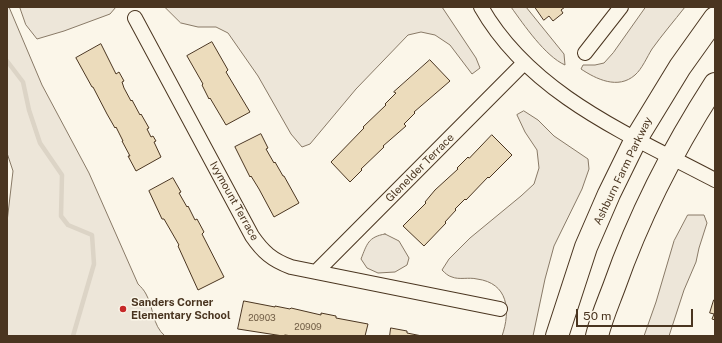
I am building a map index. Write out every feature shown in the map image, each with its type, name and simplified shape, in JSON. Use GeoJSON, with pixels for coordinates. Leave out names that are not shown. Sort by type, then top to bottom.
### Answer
{"type":"FeatureCollection","features":[{"type":"Feature","properties":{"kind":"main road","name":"Ashburn Farm Parkway"},"geometry":{"type":"LineString","coordinates":[[557,336],[586,248],[609,194],[636,139],[680,67],[715,18]]}},
{"type":"Feature","properties":{"kind":"main road"},"geometry":{"type":"LineString","coordinates":[[597,336],[630,242],[646,205],[690,123],[715,84]]}},
{"type":"Feature","properties":{"kind":"street"},"geometry":{"type":"LineString","coordinates":[[481,7],[502,38],[524,63],[557,91],[584,110],[715,180]]}},
{"type":"Feature","properties":{"kind":"street"},"geometry":{"type":"LineString","coordinates":[[585,53],[621,7]]}},
{"type":"Feature","properties":{"kind":"street","name":"Ivymount Terrace"},"geometry":{"type":"LineString","coordinates":[[135,18],[252,236],[268,255],[291,267],[500,309]]}},
{"type":"Feature","properties":{"kind":"street","name":"Glenelder Terrace"},"geometry":{"type":"LineString","coordinates":[[316,272],[524,63]]}},
{"type":"Feature","properties":{"kind":"shaded area"},"geometry":{"type":"Polygon","coordinates":[[[7,7],[9,7],[42,85],[89,173],[138,284],[149,299],[155,322],[165,336],[7,336],[7,222],[13,171],[7,153],[7,7]]]}},
{"type":"Feature","properties":{"kind":"shaded area"},"geometry":{"type":"Polygon","coordinates":[[[20,7],[116,7],[110,14],[37,39],[26,25],[20,7]]]}},
{"type":"Feature","properties":{"kind":"shaded area"},"geometry":{"type":"Polygon","coordinates":[[[165,7],[442,7],[476,58],[480,68],[472,74],[450,45],[435,35],[421,32],[408,35],[356,89],[310,144],[302,147],[291,134],[258,76],[228,33],[216,27],[198,27],[181,23],[165,7]]]}},
{"type":"Feature","properties":{"kind":"shaded area"},"geometry":{"type":"Polygon","coordinates":[[[511,7],[526,7],[564,54],[565,65],[550,55],[511,7]]]}},
{"type":"Feature","properties":{"kind":"shaded area"},"geometry":{"type":"Polygon","coordinates":[[[646,7],[685,7],[652,49],[635,75],[622,82],[614,82],[600,79],[581,69],[583,65],[604,63],[646,7]]]}},
{"type":"Feature","properties":{"kind":"shaded area"},"geometry":{"type":"Polygon","coordinates":[[[524,111],[538,120],[554,136],[588,159],[589,169],[582,189],[554,246],[545,279],[533,336],[502,336],[505,326],[506,308],[501,292],[495,286],[487,282],[474,278],[451,277],[442,270],[449,259],[470,238],[534,184],[539,168],[537,150],[525,132],[517,115],[524,111]]]}},
{"type":"Feature","properties":{"kind":"shaded area"},"geometry":{"type":"Polygon","coordinates":[[[688,215],[704,215],[707,223],[696,262],[684,290],[669,336],[644,336],[656,302],[674,241],[688,215]]]}},
{"type":"Feature","properties":{"kind":"shaded area"},"geometry":{"type":"Polygon","coordinates":[[[385,234],[399,241],[409,258],[407,265],[395,272],[378,273],[367,268],[361,259],[369,242],[379,235],[385,234]]]}},
{"type":"Feature","properties":{"kind":"building"},"geometry":{"type":"Polygon","coordinates":[[[535,7],[565,7],[561,10],[563,13],[553,21],[549,16],[544,20],[535,7]]]}},
{"type":"Feature","properties":{"kind":"building"},"geometry":{"type":"Polygon","coordinates":[[[212,42],[228,70],[226,72],[250,112],[226,125],[210,98],[209,99],[202,85],[203,84],[187,56],[212,42]]]}},
{"type":"Feature","properties":{"kind":"building"},"geometry":{"type":"Polygon","coordinates":[[[101,44],[116,74],[119,72],[124,81],[122,82],[124,88],[149,128],[147,129],[151,137],[153,136],[156,141],[154,142],[161,157],[136,171],[116,127],[115,128],[76,58],[101,44]]]}},
{"type":"Feature","properties":{"kind":"building"},"geometry":{"type":"Polygon","coordinates":[[[430,60],[450,81],[414,112],[415,113],[404,124],[406,126],[383,146],[384,147],[350,182],[331,162],[364,128],[363,127],[386,105],[385,104],[396,93],[394,92],[430,60]]]}},
{"type":"Feature","properties":{"kind":"building"},"geometry":{"type":"Polygon","coordinates":[[[261,134],[268,148],[266,149],[284,176],[299,203],[274,217],[259,189],[251,176],[250,177],[235,147],[261,134]]]}},
{"type":"Feature","properties":{"kind":"building"},"geometry":{"type":"Polygon","coordinates":[[[492,135],[512,155],[455,209],[456,210],[445,222],[446,223],[424,246],[403,226],[426,203],[425,202],[435,190],[492,135]]]}},
{"type":"Feature","properties":{"kind":"building"},"geometry":{"type":"Polygon","coordinates":[[[173,178],[187,207],[188,206],[195,220],[197,219],[204,232],[202,234],[224,277],[198,290],[178,246],[179,245],[164,219],[162,219],[149,191],[173,178]]]}},
{"type":"Feature","properties":{"kind":"building"},"geometry":{"type":"Polygon","coordinates":[[[714,300],[715,320],[712,319],[714,314],[710,313],[714,300]]]}},
{"type":"Feature","properties":{"kind":"building"},"geometry":{"type":"Polygon","coordinates":[[[244,301],[275,307],[291,308],[321,315],[321,313],[336,316],[336,318],[368,324],[365,336],[283,336],[238,329],[244,301]]]}},
{"type":"Feature","properties":{"kind":"building"},"geometry":{"type":"Polygon","coordinates":[[[391,328],[407,331],[407,333],[422,336],[390,336],[391,328]]]}},
{"type":"Feature","properties":{"kind":"waterway"},"geometry":{"type":"LineString","coordinates":[[7,61],[23,82],[29,110],[40,143],[62,175],[61,216],[68,225],[92,235],[94,264],[73,336]]}},
{"type":"Feature","properties":{"kind":"place","name":"Sanders Corner Elementary School"},"geometry":{"type":"Point","coordinates":[123,309]}}]}
